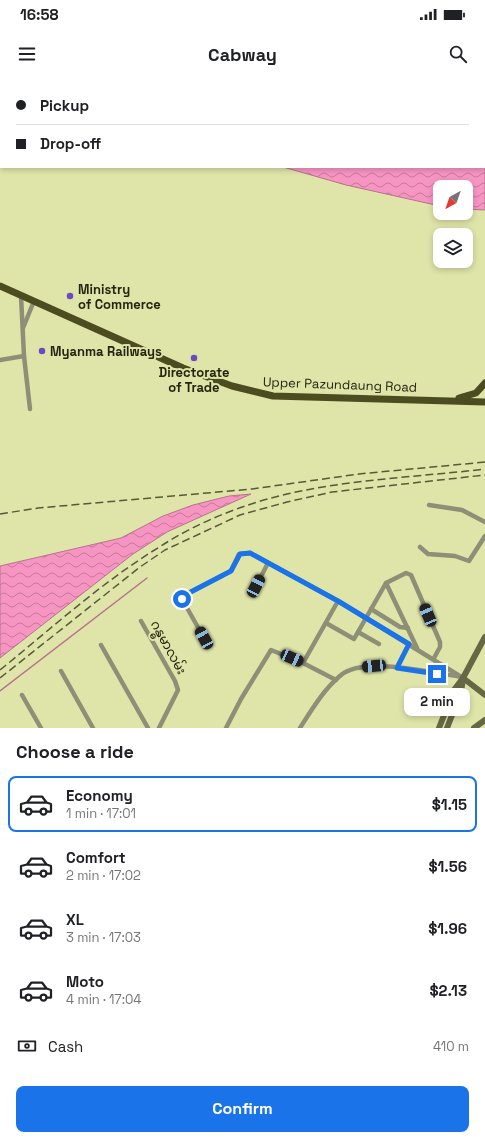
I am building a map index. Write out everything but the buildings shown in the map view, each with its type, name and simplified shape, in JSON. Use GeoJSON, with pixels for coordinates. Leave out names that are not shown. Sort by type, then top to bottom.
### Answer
{"type":"FeatureCollection","features":[{"type":"Feature","properties":{"kind":"main road","name":"Upper Pazundaung Road"},"geometry":{"type":"LineString","coordinates":[[0,286],[183,368],[252,392],[273,396],[485,402]]}},
{"type":"Feature","properties":{"kind":"main road"},"geometry":{"type":"LineString","coordinates":[[454,400],[476,393],[485,383]]}},
{"type":"Feature","properties":{"kind":"main road"},"geometry":{"type":"LineString","coordinates":[[439,728],[454,690],[464,678],[485,637]]}},
{"type":"Feature","properties":{"kind":"main road"},"geometry":{"type":"LineString","coordinates":[[464,678],[485,695]]}},
{"type":"Feature","properties":{"kind":"main road"},"geometry":{"type":"LineString","coordinates":[[447,728],[461,692],[464,678]]}},
{"type":"Feature","properties":{"kind":"main road"},"geometry":{"type":"LineString","coordinates":[[474,728],[485,720]]}},
{"type":"Feature","properties":{"kind":"street"},"geometry":{"type":"LineString","coordinates":[[21,296],[24,356],[30,409]]}},
{"type":"Feature","properties":{"kind":"street"},"geometry":{"type":"LineString","coordinates":[[23,330],[34,301]]}},
{"type":"Feature","properties":{"kind":"street"},"geometry":{"type":"LineString","coordinates":[[0,360],[24,356]]}},
{"type":"Feature","properties":{"kind":"street"},"geometry":{"type":"LineString","coordinates":[[429,505],[462,510],[485,522]]}},
{"type":"Feature","properties":{"kind":"street"},"geometry":{"type":"LineString","coordinates":[[420,548],[428,554],[455,556],[469,561],[485,536]]}},
{"type":"Feature","properties":{"kind":"street"},"geometry":{"type":"LineString","coordinates":[[204,638],[182,599],[183,596],[231,571],[240,554],[250,553],[338,601],[434,658],[464,678]]}},
{"type":"Feature","properties":{"kind":"street"},"geometry":{"type":"LineString","coordinates":[[256,586],[268,563]]}},
{"type":"Feature","properties":{"kind":"street"},"geometry":{"type":"LineString","coordinates":[[326,623],[352,639],[358,632],[386,583],[406,573],[411,575],[440,642],[440,648],[434,658]]}},
{"type":"Feature","properties":{"kind":"street"},"geometry":{"type":"LineString","coordinates":[[386,583],[417,648]]}},
{"type":"Feature","properties":{"kind":"street"},"geometry":{"type":"LineString","coordinates":[[303,663],[338,601]]}},
{"type":"Feature","properties":{"kind":"street"},"geometry":{"type":"LineString","coordinates":[[371,609],[400,627],[408,628]]}},
{"type":"Feature","properties":{"kind":"street","name":"ဂန္ဓမာလမ်း"},"geometry":{"type":"LineString","coordinates":[[141,621],[177,685],[178,690],[159,728]]}},
{"type":"Feature","properties":{"kind":"street"},"geometry":{"type":"LineString","coordinates":[[358,632],[379,644]]}},
{"type":"Feature","properties":{"kind":"street"},"geometry":{"type":"LineString","coordinates":[[397,668],[409,644]]}},
{"type":"Feature","properties":{"kind":"street"},"geometry":{"type":"LineString","coordinates":[[101,645],[148,728]]}},
{"type":"Feature","properties":{"kind":"street"},"geometry":{"type":"LineString","coordinates":[[226,728],[241,699],[271,650],[303,663],[336,680]]}},
{"type":"Feature","properties":{"kind":"street"},"geometry":{"type":"LineString","coordinates":[[300,728],[319,698],[342,674],[357,667],[374,666],[397,668],[464,678]]}},
{"type":"Feature","properties":{"kind":"street"},"geometry":{"type":"LineString","coordinates":[[61,672],[93,728]]}},
{"type":"Feature","properties":{"kind":"street"},"geometry":{"type":"LineString","coordinates":[[22,696],[41,728]]}},
{"type":"Feature","properties":{"kind":"water"},"geometry":{"type":"Polygon","coordinates":[[[286,168],[485,168],[485,210],[473,209],[473,180],[433,180],[433,204],[346,185],[286,168]]]}},
{"type":"Feature","properties":{"kind":"water"},"geometry":{"type":"Polygon","coordinates":[[[251,494],[167,532],[133,554],[0,658],[0,566],[121,538],[163,516],[193,505],[229,496],[251,494]]]}},
{"type":"Feature","properties":{"kind":"waterway"},"geometry":{"type":"LineString","coordinates":[[0,691],[147,578]]}},
{"type":"Feature","properties":{"kind":"railway"},"geometry":{"type":"LineString","coordinates":[[0,514],[38,508],[252,489],[359,474],[485,462]]}},
{"type":"Feature","properties":{"kind":"railway"},"geometry":{"type":"LineString","coordinates":[[0,670],[78,605],[119,574],[175,537],[222,515],[271,498],[311,489],[361,482],[485,469]]}},
{"type":"Feature","properties":{"kind":"railway"},"geometry":{"type":"LineString","coordinates":[[0,678],[140,567],[165,550],[240,515],[287,502],[332,492],[485,475]]}},
{"type":"Feature","properties":{"kind":"place","name":"Ministry of Commerce"},"geometry":{"type":"Point","coordinates":[70,296]}},
{"type":"Feature","properties":{"kind":"place","name":"Myanma Railways"},"geometry":{"type":"Point","coordinates":[42,351]}},
{"type":"Feature","properties":{"kind":"place","name":"Directorate of Trade"},"geometry":{"type":"Point","coordinates":[194,358]}},
{"type":"Feature","properties":{"kind":"route"},"geometry":{"type":"LineString","coordinates":[[182,599],[183,596],[231,571],[240,554],[250,553],[338,601],[409,644],[397,668],[437,674]]}}]}
